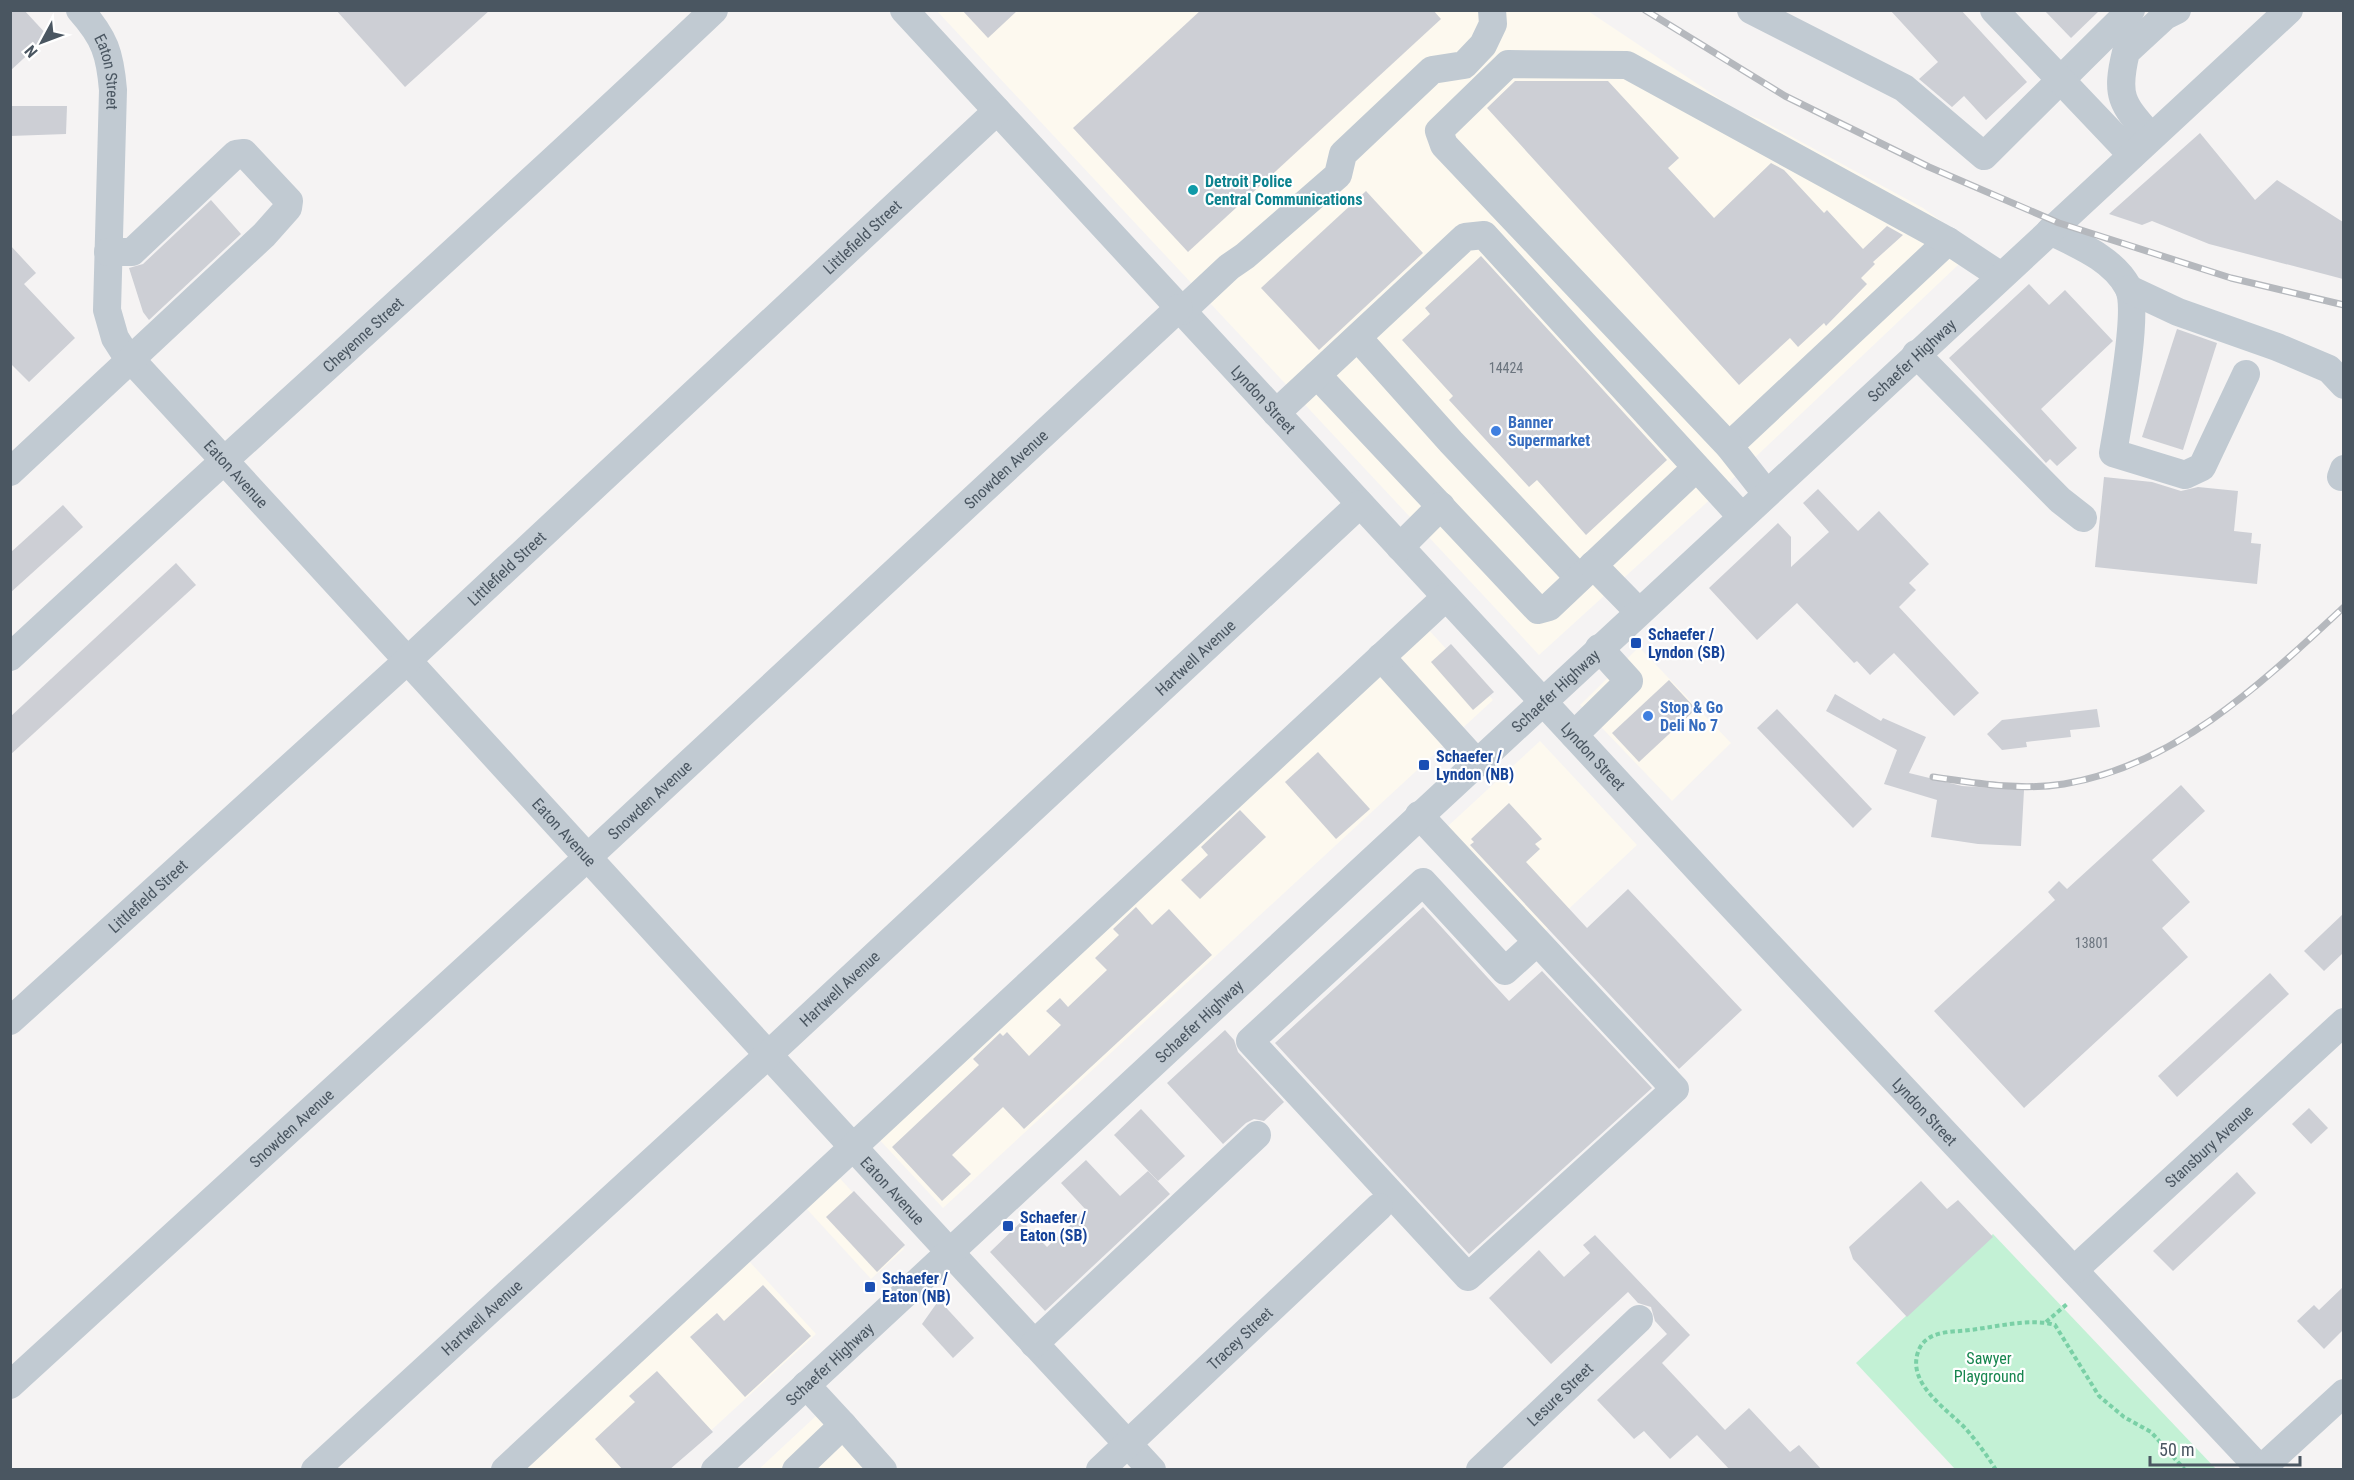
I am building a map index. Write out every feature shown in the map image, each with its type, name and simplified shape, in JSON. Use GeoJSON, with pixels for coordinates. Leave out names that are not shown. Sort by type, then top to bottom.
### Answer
{"type":"FeatureCollection","features":[{"type":"Feature","properties":{"kind":"street","name":"Eaton Street"},"geometry":{"type":"LineString","coordinates":[[80,10],[99,33],[110,58],[113,90],[111,141]]}},
{"type":"Feature","properties":{"kind":"street","name":"Cheyenne Street"},"geometry":{"type":"LineString","coordinates":[[10,657],[223,460],[565,152],[714,10]]}},
{"type":"Feature","properties":{"kind":"street","name":"Lyndon Street"},"geometry":{"type":"LineString","coordinates":[[904,10],[1542,701],[2261,1469]]}},
{"type":"Feature","properties":{"kind":"street","name":"Snowden Avenue"},"geometry":{"type":"LineString","coordinates":[[10,1385],[588,857],[1180,310],[1338,174],[1342,154],[1432,70],[1464,65],[1483,45],[1493,24],[1492,10]]}},
{"type":"Feature","properties":{"kind":"street"},"geometry":{"type":"LineString","coordinates":[[1994,10],[2061,80],[2142,146]]}},
{"type":"Feature","properties":{"kind":"street"},"geometry":{"type":"LineString","coordinates":[[1765,14],[1904,88],[1984,156],[2131,10]]}},
{"type":"Feature","properties":{"kind":"street"},"geometry":{"type":"LineString","coordinates":[[2142,146],[2121,97],[2122,67],[2135,62],[2175,26],[2177,10]]}},
{"type":"Feature","properties":{"kind":"street","name":"Schaefer Highway"},"geometry":{"type":"LineString","coordinates":[[715,1470],[1638,611],[2142,146],[2279,14]]}},
{"type":"Feature","properties":{"kind":"street"},"geometry":{"type":"LineString","coordinates":[[1766,493],[1729,446],[1444,144],[1439,130],[1508,64],[1628,65],[1948,241],[2001,276]]}},
{"type":"Feature","properties":{"kind":"street","name":"Littlefield Street"},"geometry":{"type":"LineString","coordinates":[[10,1021],[408,660],[998,111]]}},
{"type":"Feature","properties":{"kind":"street","name":"Eaton Avenue"},"geometry":{"type":"LineString","coordinates":[[111,141],[109,322],[116,338],[132,360],[949,1252],[1152,1470]]}},
{"type":"Feature","properties":{"kind":"street"},"geometry":{"type":"LineString","coordinates":[[10,472],[264,235],[288,207],[289,201],[244,153],[236,154],[132,252],[108,252]]}},
{"type":"Feature","properties":{"kind":"street"},"geometry":{"type":"LineString","coordinates":[[2050,231],[2108,263],[2129,289],[2178,312],[2277,347],[2329,369],[2343,385]]}},
{"type":"Feature","properties":{"kind":"street"},"geometry":{"type":"LineString","coordinates":[[1276,413],[1465,237],[1484,235],[1742,516]]}},
{"type":"Feature","properties":{"kind":"street"},"geometry":{"type":"LineString","coordinates":[[1729,446],[1948,241]]}},
{"type":"Feature","properties":{"kind":"street"},"geometry":{"type":"LineString","coordinates":[[2129,289],[2130,340],[2113,453],[2185,475],[2202,467],[2246,374]]}},
{"type":"Feature","properties":{"kind":"street"},"geometry":{"type":"LineString","coordinates":[[1358,338],[1451,442],[1586,572],[1638,611]]}},
{"type":"Feature","properties":{"kind":"street"},"geometry":{"type":"LineString","coordinates":[[1916,354],[2060,500],[2083,518]]}},
{"type":"Feature","properties":{"kind":"street"},"geometry":{"type":"LineString","coordinates":[[1317,375],[1538,610],[1549,607],[1696,468]]}},
{"type":"Feature","properties":{"kind":"street","name":"Hartwell Avenue"},"geometry":{"type":"LineString","coordinates":[[315,1470],[768,1054],[1360,504]]}},
{"type":"Feature","properties":{"kind":"street"},"geometry":{"type":"LineString","coordinates":[[1400,547],[1441,507]]}},
{"type":"Feature","properties":{"kind":"street"},"geometry":{"type":"LineString","coordinates":[[505,1470],[1446,597]]}},
{"type":"Feature","properties":{"kind":"street"},"geometry":{"type":"LineString","coordinates":[[1574,735],[1629,681],[1599,648]]}},
{"type":"Feature","properties":{"kind":"street"},"geometry":{"type":"LineString","coordinates":[[1381,657],[1476,762]]}},
{"type":"Feature","properties":{"kind":"street"},"geometry":{"type":"LineString","coordinates":[[1419,815],[1675,1089],[1468,1277],[1250,1041],[1424,882],[1505,971],[1537,942]]}},
{"type":"Feature","properties":{"kind":"street","name":"Stansbury Avenue"},"geometry":{"type":"LineString","coordinates":[[2074,1270],[2343,1022]]}},
{"type":"Feature","properties":{"kind":"street"},"geometry":{"type":"LineString","coordinates":[[1034,1344],[1257,1135]]}},
{"type":"Feature","properties":{"kind":"street","name":"Tracey Street"},"geometry":{"type":"LineString","coordinates":[[1100,1470],[1379,1207]]}},
{"type":"Feature","properties":{"kind":"street","name":"Lesure Street"},"geometry":{"type":"LineString","coordinates":[[1480,1470],[1639,1319]]}},
{"type":"Feature","properties":{"kind":"street"},"geometry":{"type":"LineString","coordinates":[[806,1385],[883,1470]]}},
{"type":"Feature","properties":{"kind":"street"},"geometry":{"type":"LineString","coordinates":[[2261,1469],[2343,1393]]}},
{"type":"Feature","properties":{"kind":"street"},"geometry":{"type":"LineString","coordinates":[[813,1464],[843,1425]]}},
{"type":"Feature","properties":{"kind":"path"},"geometry":{"type":"LineString","coordinates":[[2045,1322],[2067,1304]]}},
{"type":"Feature","properties":{"kind":"path"},"geometry":{"type":"LineString","coordinates":[[1996,1470],[1982,1448],[1921,1383],[1914,1365],[1919,1349],[1927,1339],[1940,1332],[2045,1322],[2055,1325],[2067,1340],[2099,1396],[2124,1417],[2151,1432],[2185,1470]]}},
{"type":"Feature","properties":{"kind":"shaded area"},"geometry":{"type":"Polygon","coordinates":[[[937,11],[1588,11],[1738,111],[1759,119],[1923,208],[1977,247],[1726,485],[1539,655],[937,11]]]}},
{"type":"Feature","properties":{"kind":"shaded area"},"geometry":{"type":"Polygon","coordinates":[[[1426,627],[1493,700],[943,1208],[876,1136],[1426,627]]]}},
{"type":"Feature","properties":{"kind":"shaded area"},"geometry":{"type":"Polygon","coordinates":[[[1639,647],[1731,743],[1672,801],[1580,705],[1639,647]]]}},
{"type":"Feature","properties":{"kind":"shaded area"},"geometry":{"type":"Polygon","coordinates":[[[1540,741],[1637,845],[1544,932],[1447,827],[1540,741]]]}},
{"type":"Feature","properties":{"kind":"shaded area"},"geometry":{"type":"Polygon","coordinates":[[[837,1175],[904,1249],[871,1279],[804,1206],[837,1175]]]}},
{"type":"Feature","properties":{"kind":"shaded area"},"geometry":{"type":"Polygon","coordinates":[[[747,1259],[816,1334],[669,1469],[520,1470],[747,1259]]]}},
{"type":"Feature","properties":{"kind":"shaded area"},"geometry":{"type":"Polygon","coordinates":[[[817,1415],[868,1470],[758,1470],[817,1415]]]}},
{"type":"Feature","properties":{"kind":"green space","name":"Sawyer Playground"},"geometry":{"type":"Polygon","coordinates":[[[1993,1234],[2216,1469],[1955,1469],[1856,1363],[1993,1234]]]}},
{"type":"Feature","properties":{"kind":"building"},"geometry":{"type":"Polygon","coordinates":[[[10,10],[24,10],[48,36],[10,71],[10,10]]]}},
{"type":"Feature","properties":{"kind":"building"},"geometry":{"type":"Polygon","coordinates":[[[336,10],[490,10],[405,87],[336,10]]]}},
{"type":"Feature","properties":{"kind":"building"},"geometry":{"type":"Polygon","coordinates":[[[962,10],[1018,10],[988,38],[962,10]]]}},
{"type":"Feature","properties":{"kind":"building","name":"Detroit Police Central Communications"},"geometry":{"type":"Polygon","coordinates":[[[1201,10],[1433,10],[1441,19],[1188,252],[1073,128],[1201,10]]]}},
{"type":"Feature","properties":{"kind":"building"},"geometry":{"type":"Polygon","coordinates":[[[1890,10],[1961,10],[2027,82],[1986,120],[1964,96],[1952,107],[1919,79],[1938,62],[1890,10]]]}},
{"type":"Feature","properties":{"kind":"building"},"geometry":{"type":"Polygon","coordinates":[[[2044,10],[2100,10],[2071,38],[2044,10]]]}},
{"type":"Feature","properties":{"kind":"building"},"geometry":{"type":"Polygon","coordinates":[[[1515,81],[1608,81],[1679,158],[1668,168],[1714,218],[1771,163],[1784,170],[1824,213],[1827,210],[1863,249],[1887,226],[1903,235],[1873,262],[1875,264],[1861,278],[1867,284],[1826,326],[1824,323],[1798,347],[1790,338],[1739,385],[1487,108],[1515,81]]]}},
{"type":"Feature","properties":{"kind":"building"},"geometry":{"type":"Polygon","coordinates":[[[10,106],[67,106],[66,134],[10,136],[10,106]]]}},
{"type":"Feature","properties":{"kind":"building"},"geometry":{"type":"Polygon","coordinates":[[[2200,133],[2255,200],[2277,180],[2343,222],[2343,279],[2209,244],[2152,221],[2142,225],[2109,214],[2200,133]]]}},
{"type":"Feature","properties":{"kind":"building"},"geometry":{"type":"Polygon","coordinates":[[[1366,191],[1423,253],[1319,350],[1261,288],[1366,191]]]}},
{"type":"Feature","properties":{"kind":"building"},"geometry":{"type":"Polygon","coordinates":[[[211,200],[241,234],[149,320],[143,312],[129,268],[143,264],[211,200]]]}},
{"type":"Feature","properties":{"kind":"building"},"geometry":{"type":"Polygon","coordinates":[[[10,245],[36,273],[24,284],[75,338],[29,382],[10,363],[10,245]]]}},
{"type":"Feature","properties":{"kind":"building"},"geometry":{"type":"Polygon","coordinates":[[[1481,256],[1667,460],[1586,535],[1537,480],[1529,487],[1449,400],[1453,396],[1402,340],[1430,314],[1425,308],[1481,256]]]}},
{"type":"Feature","properties":{"kind":"building"},"geometry":{"type":"Polygon","coordinates":[[[2029,284],[2049,305],[2065,290],[2113,341],[2041,409],[2077,448],[2057,466],[2050,459],[2046,463],[1949,358],[2029,284]]]}},
{"type":"Feature","properties":{"kind":"building"},"geometry":{"type":"Polygon","coordinates":[[[2177,329],[2217,343],[2183,450],[2142,437],[2177,329]]]}},
{"type":"Feature","properties":{"kind":"building"},"geometry":{"type":"Polygon","coordinates":[[[2104,477],[2152,482],[2181,491],[2198,487],[2238,491],[2234,531],[2252,533],[2251,543],[2261,544],[2257,584],[2095,567],[2104,477]]]}},
{"type":"Feature","properties":{"kind":"building"},"geometry":{"type":"Polygon","coordinates":[[[1818,489],[1858,531],[1879,511],[1929,564],[1909,583],[1916,590],[1899,607],[1979,693],[1954,716],[1894,653],[1870,675],[1857,661],[1854,663],[1797,603],[1757,640],[1709,588],[1778,523],[1791,537],[1791,567],[1829,532],[1803,503],[1818,489]]]}},
{"type":"Feature","properties":{"kind":"building"},"geometry":{"type":"Polygon","coordinates":[[[63,505],[83,527],[10,593],[10,553],[63,505]]]}},
{"type":"Feature","properties":{"kind":"building"},"geometry":{"type":"Polygon","coordinates":[[[176,563],[196,585],[10,755],[10,717],[176,563]]]}},
{"type":"Feature","properties":{"kind":"building"},"geometry":{"type":"Polygon","coordinates":[[[1451,644],[1494,692],[1473,710],[1431,662],[1451,644]]]}},
{"type":"Feature","properties":{"kind":"building"},"geometry":{"type":"Polygon","coordinates":[[[1669,680],[1696,709],[1639,762],[1612,733],[1669,680]]]}},
{"type":"Feature","properties":{"kind":"building"},"geometry":{"type":"Polygon","coordinates":[[[1835,694],[1881,721],[1883,718],[1926,737],[1909,773],[1962,786],[2024,790],[2021,846],[1978,844],[1931,837],[1937,800],[1884,784],[1897,750],[1826,711],[1835,694]]]}},
{"type":"Feature","properties":{"kind":"building"},"geometry":{"type":"Polygon","coordinates":[[[1777,709],[1872,809],[1853,828],[1757,728],[1777,709]]]}},
{"type":"Feature","properties":{"kind":"building"},"geometry":{"type":"Polygon","coordinates":[[[2097,709],[2100,727],[2070,730],[2071,737],[2026,742],[2027,747],[2002,750],[1987,734],[2002,720],[2097,709]]]}},
{"type":"Feature","properties":{"kind":"building"},"geometry":{"type":"Polygon","coordinates":[[[1318,752],[1370,809],[1336,839],[1285,782],[1318,752]]]}},
{"type":"Feature","properties":{"kind":"building"},"geometry":{"type":"Polygon","coordinates":[[[2181,785],[2205,811],[2152,860],[2190,902],[2162,928],[2188,957],[2024,1108],[1934,1011],[2055,900],[2048,892],[2059,881],[2067,889],[2181,785]]]}},
{"type":"Feature","properties":{"kind":"building"},"geometry":{"type":"Polygon","coordinates":[[[1509,803],[1542,839],[1535,844],[1540,849],[1526,862],[1587,928],[1628,889],[1742,1010],[1679,1069],[1470,845],[1474,842],[1471,839],[1509,803]]]}},
{"type":"Feature","properties":{"kind":"building"},"geometry":{"type":"Polygon","coordinates":[[[1240,810],[1266,837],[1200,899],[1181,880],[1208,855],[1201,847],[1240,810]]]}},
{"type":"Feature","properties":{"kind":"building"},"geometry":{"type":"Polygon","coordinates":[[[1136,907],[1152,925],[1169,909],[1212,955],[1024,1129],[1003,1107],[952,1155],[971,1174],[942,1201],[892,1147],[979,1065],[973,1059],[1000,1033],[1003,1036],[1007,1032],[1029,1056],[1061,1025],[1046,1011],[1060,998],[1068,1007],[1107,970],[1095,958],[1119,935],[1113,929],[1136,907]]]}},
{"type":"Feature","properties":{"kind":"building"},"geometry":{"type":"Polygon","coordinates":[[[1423,907],[1509,1001],[1542,971],[1652,1088],[1469,1254],[1275,1043],[1423,907]]]}},
{"type":"Feature","properties":{"kind":"building"},"geometry":{"type":"Polygon","coordinates":[[[2343,914],[2343,953],[2324,971],[2304,951],[2343,914]]]}},
{"type":"Feature","properties":{"kind":"building"},"geometry":{"type":"Polygon","coordinates":[[[2270,973],[2289,994],[2177,1097],[2158,1076],[2270,973]]]}},
{"type":"Feature","properties":{"kind":"building"},"geometry":{"type":"Polygon","coordinates":[[[1225,1030],[1234,1040],[1238,1052],[1284,1102],[1264,1121],[1254,1119],[1246,1123],[1223,1144],[1167,1083],[1225,1030]]]}},
{"type":"Feature","properties":{"kind":"building"},"geometry":{"type":"Polygon","coordinates":[[[2309,1108],[2328,1128],[2311,1144],[2292,1124],[2309,1108]]]}},
{"type":"Feature","properties":{"kind":"building"},"geometry":{"type":"Polygon","coordinates":[[[1141,1109],[1185,1156],[1158,1181],[1114,1135],[1141,1109]]]}},
{"type":"Feature","properties":{"kind":"building"},"geometry":{"type":"Polygon","coordinates":[[[1086,1160],[1120,1196],[1148,1171],[1170,1194],[1045,1311],[990,1252],[1022,1221],[1047,1247],[1086,1210],[1061,1183],[1086,1160]]]}},
{"type":"Feature","properties":{"kind":"building"},"geometry":{"type":"Polygon","coordinates":[[[2237,1172],[2256,1193],[2173,1271],[2153,1251],[2237,1172]]]}},
{"type":"Feature","properties":{"kind":"building"},"geometry":{"type":"Polygon","coordinates":[[[1921,1181],[1947,1209],[1958,1200],[1993,1237],[1907,1317],[1853,1259],[1849,1247],[1921,1181]]]}},
{"type":"Feature","properties":{"kind":"building"},"geometry":{"type":"Polygon","coordinates":[[[854,1191],[905,1245],[877,1272],[826,1217],[854,1191]]]}},
{"type":"Feature","properties":{"kind":"building"},"geometry":{"type":"Polygon","coordinates":[[[1595,1235],[1690,1335],[1662,1363],[1725,1430],[1749,1408],[1790,1452],[1799,1445],[1822,1470],[1730,1470],[1697,1435],[1670,1459],[1644,1431],[1634,1439],[1597,1400],[1667,1334],[1655,1321],[1651,1307],[1638,1303],[1628,1292],[1551,1364],[1489,1298],[1539,1250],[1564,1277],[1590,1253],[1583,1245],[1595,1235]]]}},
{"type":"Feature","properties":{"kind":"building"},"geometry":{"type":"Polygon","coordinates":[[[763,1285],[811,1336],[745,1397],[690,1337],[717,1313],[724,1321],[763,1285]]]}},
{"type":"Feature","properties":{"kind":"building"},"geometry":{"type":"Polygon","coordinates":[[[2343,1287],[2343,1330],[2324,1349],[2297,1321],[2314,1305],[2319,1310],[2343,1287]]]}},
{"type":"Feature","properties":{"kind":"building"},"geometry":{"type":"Polygon","coordinates":[[[939,1300],[974,1338],[953,1358],[922,1324],[939,1300]]]}},
{"type":"Feature","properties":{"kind":"building"},"geometry":{"type":"Polygon","coordinates":[[[657,1371],[713,1432],[669,1470],[623,1470],[595,1439],[635,1402],[629,1396],[657,1371]]]}},
{"type":"Feature","properties":{"kind":"railway"},"geometry":{"type":"LineString","coordinates":[[1645,10],[1785,96],[1929,167],[2059,223],[2231,278],[2344,305]]}},
{"type":"Feature","properties":{"kind":"railway"},"geometry":{"type":"LineString","coordinates":[[1933,777],[1998,785],[2047,786],[2105,774],[2144,759],[2181,739],[2250,691],[2344,607]]}},
{"type":"Feature","properties":{"kind":"place","name":"Detroit Police Central Communications"},"geometry":{"type":"Point","coordinates":[1193,190]}},
{"type":"Feature","properties":{"kind":"place","name":"Banner Supermarket"},"geometry":{"type":"Point","coordinates":[1496,431]}},
{"type":"Feature","properties":{"kind":"place","name":"Schaefer / Lyndon (SB)"},"geometry":{"type":"Point","coordinates":[1636,643]}},
{"type":"Feature","properties":{"kind":"place","name":"Stop & Go Deli No 7"},"geometry":{"type":"Point","coordinates":[1648,716]}},
{"type":"Feature","properties":{"kind":"place","name":"Schaefer / Lyndon (NB)"},"geometry":{"type":"Point","coordinates":[1424,765]}},
{"type":"Feature","properties":{"kind":"place","name":"Schaefer / Eaton (SB)"},"geometry":{"type":"Point","coordinates":[1008,1226]}},
{"type":"Feature","properties":{"kind":"place","name":"Schaefer / Eaton (NB)"},"geometry":{"type":"Point","coordinates":[870,1287]}}]}
